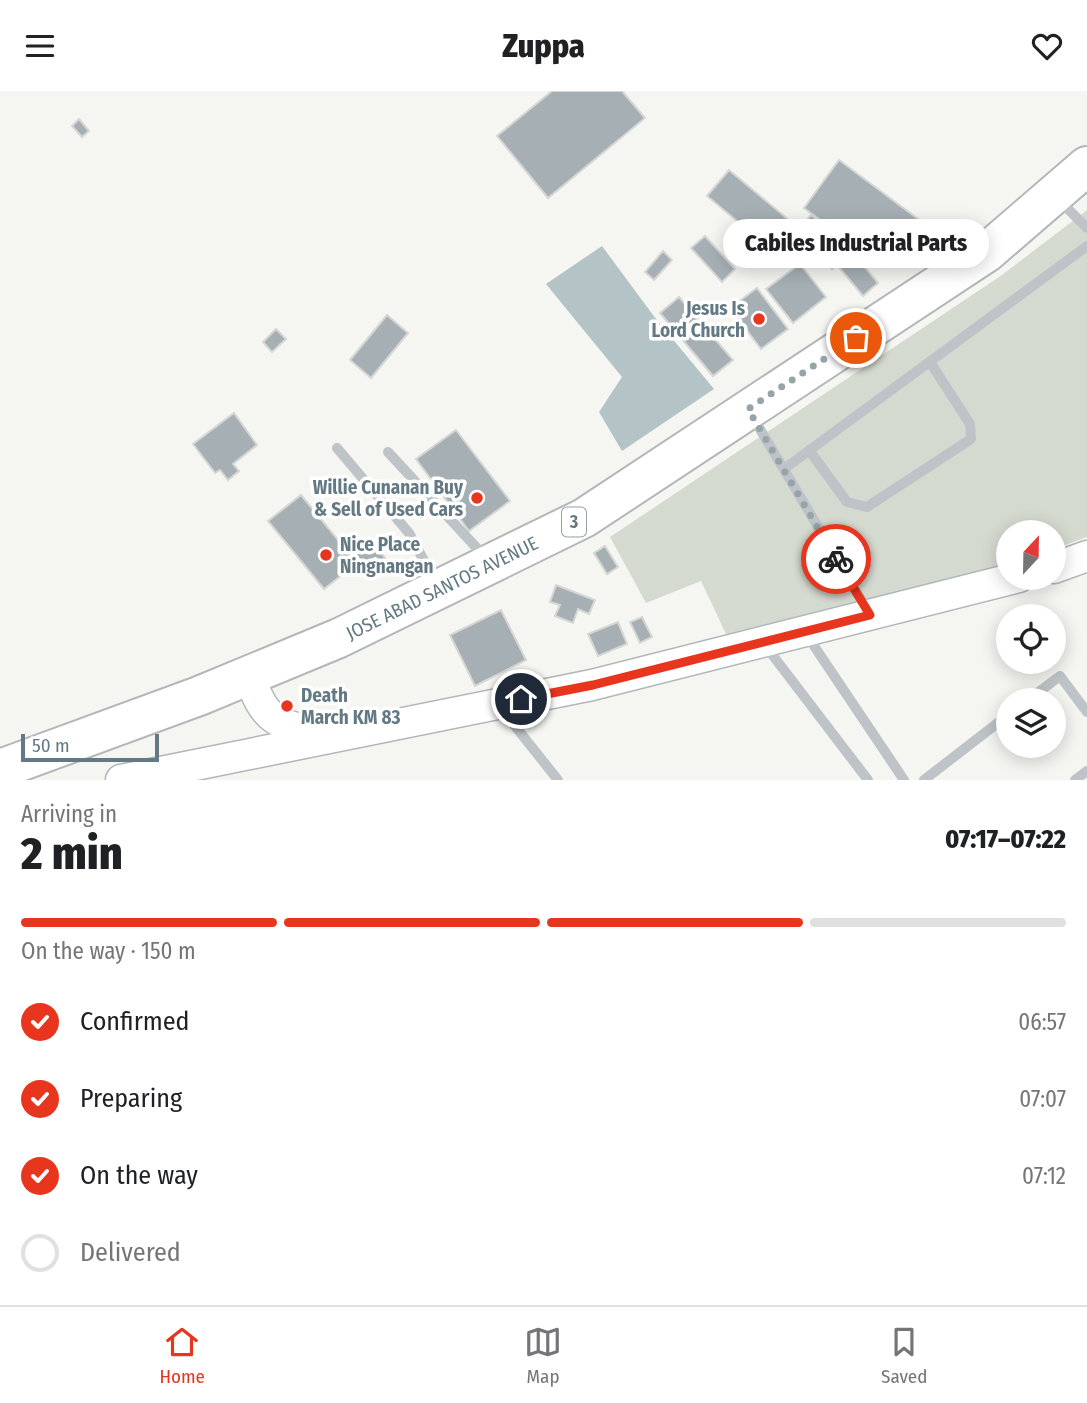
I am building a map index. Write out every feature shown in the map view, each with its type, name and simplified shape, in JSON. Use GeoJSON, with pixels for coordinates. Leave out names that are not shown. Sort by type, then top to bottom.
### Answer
{"type":"FeatureCollection","features":[{"type":"Feature","properties":{"kind":"highway","name":"JOSE ABAD SANTOS AVENUE"},"geometry":{"type":"LineString","coordinates":[[0,769],[250,675],[439,591],[584,518],[986,253],[1087,166]]}},
{"type":"Feature","properties":{"kind":"main road"},"geometry":{"type":"LineString","coordinates":[[1066,565],[1087,556]]}},
{"type":"Feature","properties":{"kind":"main road"},"geometry":{"type":"LineString","coordinates":[[1066,569],[1087,568]]}},
{"type":"Feature","properties":{"kind":"main road"},"geometry":{"type":"LineString","coordinates":[[121,780],[593,685],[996,583]]}},
{"type":"Feature","properties":{"kind":"main road"},"geometry":{"type":"LineString","coordinates":[[250,675],[257,700],[268,716],[285,725],[332,737]]}},
{"type":"Feature","properties":{"kind":"lane"},"geometry":{"type":"LineString","coordinates":[[1054,195],[1087,228]]}},
{"type":"Feature","properties":{"kind":"lane"},"geometry":{"type":"LineString","coordinates":[[783,469],[1087,246]]}},
{"type":"Feature","properties":{"kind":"lane"},"geometry":{"type":"LineString","coordinates":[[809,450],[847,502],[867,507],[971,439],[970,424],[930,362]]}},
{"type":"Feature","properties":{"kind":"lane"},"geometry":{"type":"LineString","coordinates":[[748,409],[870,615]]}},
{"type":"Feature","properties":{"kind":"lane"},"geometry":{"type":"LineString","coordinates":[[337,448],[409,533],[439,591]]}},
{"type":"Feature","properties":{"kind":"lane"},"geometry":{"type":"LineString","coordinates":[[388,452],[491,564]]}},
{"type":"Feature","properties":{"kind":"lane"},"geometry":{"type":"LineString","coordinates":[[804,632],[904,780]]}},
{"type":"Feature","properties":{"kind":"lane"},"geometry":{"type":"LineString","coordinates":[[762,642],[868,780]]}},
{"type":"Feature","properties":{"kind":"lane"},"geometry":{"type":"LineString","coordinates":[[1043,688],[1060,675],[1087,712]]}},
{"type":"Feature","properties":{"kind":"lane"},"geometry":{"type":"LineString","coordinates":[[498,704],[558,780]]}},
{"type":"Feature","properties":{"kind":"lane"},"geometry":{"type":"LineString","coordinates":[[924,780],[996,724]]}},
{"type":"Feature","properties":{"kind":"lane"},"geometry":{"type":"LineString","coordinates":[[1075,780],[1087,771]]}},
{"type":"Feature","properties":{"kind":"shaded area"},"geometry":{"type":"Polygon","coordinates":[[[1087,210],[1087,537],[1066,545],[1066,520],[996,520],[996,566],[727,636],[701,581],[646,603],[610,537],[1002,275],[1087,210]]]}},
{"type":"Feature","properties":{"kind":"shaded area"},"geometry":{"type":"Polygon","coordinates":[[[602,246],[656,319],[714,389],[622,451],[599,412],[622,377],[546,284],[602,246]]]}},
{"type":"Feature","properties":{"kind":"building"},"geometry":{"type":"Polygon","coordinates":[[[552,91],[622,91],[645,118],[548,198],[497,136],[552,91]]]}},
{"type":"Feature","properties":{"kind":"building"},"geometry":{"type":"Polygon","coordinates":[[[79,119],[89,131],[82,137],[72,126],[79,119]]]}},
{"type":"Feature","properties":{"kind":"building"},"geometry":{"type":"Polygon","coordinates":[[[839,160],[918,219],[883,267],[804,208],[839,160]]]}},
{"type":"Feature","properties":{"kind":"building"},"geometry":{"type":"Polygon","coordinates":[[[729,170],[808,236],[793,252],[769,232],[761,241],[707,196],[729,170]]]}},
{"type":"Feature","properties":{"kind":"building"},"geometry":{"type":"Polygon","coordinates":[[[811,215],[833,232],[826,241],[804,224],[811,215]]]}},
{"type":"Feature","properties":{"kind":"building"},"geometry":{"type":"Polygon","coordinates":[[[705,236],[735,269],[722,282],[691,248],[705,236]]]}},
{"type":"Feature","properties":{"kind":"building"},"geometry":{"type":"Polygon","coordinates":[[[834,238],[849,255],[832,269],[818,251],[834,238]]]}},
{"type":"Feature","properties":{"kind":"building"},"geometry":{"type":"Polygon","coordinates":[[[663,251],[672,260],[654,280],[645,272],[663,251]]]}},
{"type":"Feature","properties":{"kind":"building"},"geometry":{"type":"Polygon","coordinates":[[[853,253],[878,283],[863,296],[838,266],[853,253]]]}},
{"type":"Feature","properties":{"kind":"building"},"geometry":{"type":"Polygon","coordinates":[[[800,264],[826,297],[793,323],[766,289],[800,264]]]}},
{"type":"Feature","properties":{"kind":"building","name":"Jesus Is Lord Church"},"geometry":{"type":"Polygon","coordinates":[[[757,288],[788,329],[761,349],[730,308],[757,288]]]}},
{"type":"Feature","properties":{"kind":"building"},"geometry":{"type":"Polygon","coordinates":[[[679,297],[733,360],[713,376],[660,313],[679,297]]]}},
{"type":"Feature","properties":{"kind":"building"},"geometry":{"type":"Polygon","coordinates":[[[387,315],[408,333],[371,378],[350,360],[387,315]]]}},
{"type":"Feature","properties":{"kind":"building"},"geometry":{"type":"Polygon","coordinates":[[[276,329],[286,339],[272,352],[263,342],[276,329]]]}},
{"type":"Feature","properties":{"kind":"building"},"geometry":{"type":"Polygon","coordinates":[[[234,413],[257,445],[233,464],[239,471],[228,480],[220,470],[215,473],[193,444],[234,413]]]}},
{"type":"Feature","properties":{"kind":"building"},"geometry":{"type":"Polygon","coordinates":[[[456,430],[510,501],[469,531],[416,459],[456,430]]]}},
{"type":"Feature","properties":{"kind":"building"},"geometry":{"type":"Polygon","coordinates":[[[301,495],[357,563],[324,589],[268,521],[301,495]]]}},
{"type":"Feature","properties":{"kind":"building"},"geometry":{"type":"Polygon","coordinates":[[[374,542],[385,558],[367,571],[356,554],[374,542]]]}},
{"type":"Feature","properties":{"kind":"building"},"geometry":{"type":"Polygon","coordinates":[[[605,546],[618,567],[607,574],[594,553],[605,546]]]}},
{"type":"Feature","properties":{"kind":"building"},"geometry":{"type":"Polygon","coordinates":[[[556,585],[595,600],[589,614],[578,609],[573,623],[555,616],[560,605],[550,602],[556,585]]]}},
{"type":"Feature","properties":{"kind":"building"},"geometry":{"type":"Polygon","coordinates":[[[501,610],[526,660],[475,686],[450,635],[501,610]]]}},
{"type":"Feature","properties":{"kind":"building"},"geometry":{"type":"Polygon","coordinates":[[[642,617],[652,637],[640,643],[630,622],[642,617]]]}},
{"type":"Feature","properties":{"kind":"building"},"geometry":{"type":"Polygon","coordinates":[[[618,622],[627,644],[598,656],[588,634],[618,622]]]}},
{"type":"Feature","properties":{"kind":"way so far"},"geometry":{"type":"LineString","coordinates":[[836,559],[748,409],[856,338]]}},
{"type":"Feature","properties":{"kind":"place","name":"Jesus Is Lord Church"},"geometry":{"type":"Point","coordinates":[759,319]}},
{"type":"Feature","properties":{"kind":"place","name":"Cabiles Industrial Parts"},"geometry":{"type":"Point","coordinates":[856,338]}},
{"type":"Feature","properties":{"kind":"place","name":"Willie Cunanan Buy & Sell of Used Cars"},"geometry":{"type":"Point","coordinates":[477,498]}},
{"type":"Feature","properties":{"kind":"place","name":"Nice Place Ningnangan"},"geometry":{"type":"Point","coordinates":[326,555]}},
{"type":"Feature","properties":{"kind":"place","name":"Death March KM 83"},"geometry":{"type":"Point","coordinates":[287,706]}},
{"type":"Feature","properties":{"kind":"route"},"geometry":{"type":"LineString","coordinates":[[521,699],[593,685],[870,615],[836,559]]}}]}
